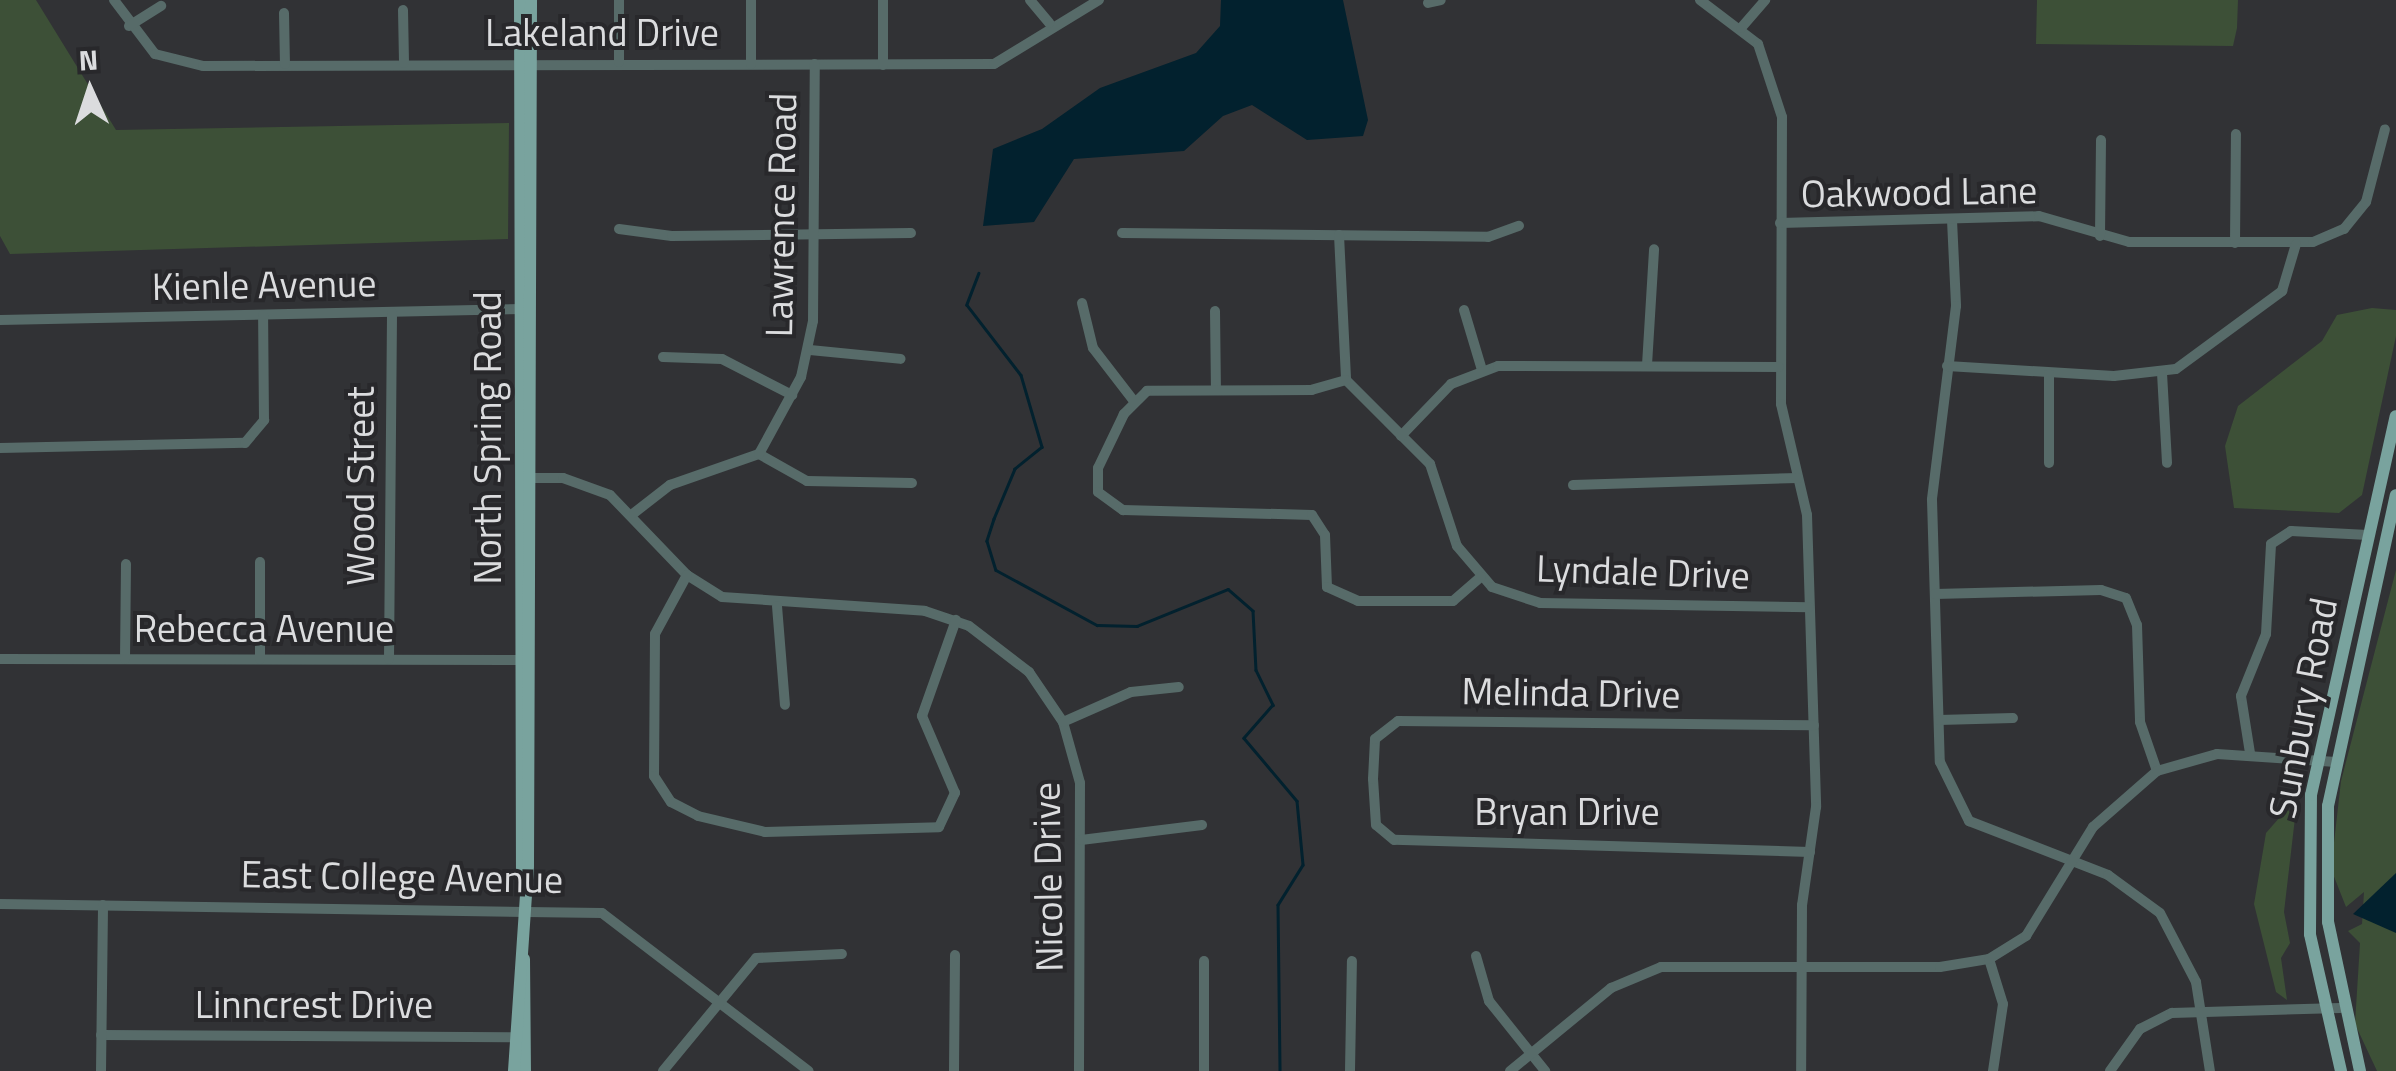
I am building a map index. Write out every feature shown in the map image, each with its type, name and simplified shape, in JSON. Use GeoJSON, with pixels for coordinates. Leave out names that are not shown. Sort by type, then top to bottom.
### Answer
{"type":"FeatureCollection","features":[{"type":"Feature","properties":{"kind":"main road","name":"North Spring Road"},"geometry":{"type":"LineString","coordinates":[[520,0],[526,61]]}},
{"type":"Feature","properties":{"kind":"main road","name":"North Spring Road"},"geometry":{"type":"LineString","coordinates":[[520,1037],[526,61],[532,0]]}},
{"type":"Feature","properties":{"kind":"main road","name":"Sunbury Road"},"geometry":{"type":"LineString","coordinates":[[2341,1071],[2322,1009],[2307,865],[2318,760],[2396,416]]}},
{"type":"Feature","properties":{"kind":"main road","name":"Sunbury Road"},"geometry":{"type":"LineString","coordinates":[[2360,1071],[2340,1008],[2325,852],[2336,762],[2396,495]]}},
{"type":"Feature","properties":{"kind":"main road"},"geometry":{"type":"LineString","coordinates":[[514,1071],[520,1037]]}},
{"type":"Feature","properties":{"kind":"main road"},"geometry":{"type":"LineString","coordinates":[[520,1037],[526,1071]]}},
{"type":"Feature","properties":{"kind":"street","name":"Lakeland Drive"},"geometry":{"type":"LineString","coordinates":[[114,0],[129,26],[155,54],[183,64],[526,61],[883,65],[994,64],[1049,23],[1099,0]]}},
{"type":"Feature","properties":{"kind":"street"},"geometry":{"type":"LineString","coordinates":[[618,62],[619,0]]}},
{"type":"Feature","properties":{"kind":"street"},"geometry":{"type":"LineString","coordinates":[[751,0],[751,64]]}},
{"type":"Feature","properties":{"kind":"street"},"geometry":{"type":"LineString","coordinates":[[883,0],[883,65]]}},
{"type":"Feature","properties":{"kind":"street"},"geometry":{"type":"LineString","coordinates":[[1030,0],[1049,23]]}},
{"type":"Feature","properties":{"kind":"street"},"geometry":{"type":"LineString","coordinates":[[1428,3],[1441,0]]}},
{"type":"Feature","properties":{"kind":"street"},"geometry":{"type":"LineString","coordinates":[[1700,0],[1741,28],[1768,60],[1780,98],[1779,368],[1798,478],[1810,607],[1814,725],[1802,966],[1802,1071]]}},
{"type":"Feature","properties":{"kind":"street"},"geometry":{"type":"LineString","coordinates":[[1741,28],[1764,0]]}},
{"type":"Feature","properties":{"kind":"street"},"geometry":{"type":"LineString","coordinates":[[129,26],[162,6]]}},
{"type":"Feature","properties":{"kind":"street"},"geometry":{"type":"LineString","coordinates":[[403,10],[404,62]]}},
{"type":"Feature","properties":{"kind":"street"},"geometry":{"type":"LineString","coordinates":[[284,13],[286,64]]}},
{"type":"Feature","properties":{"kind":"street","name":"Lawrence Road"},"geometry":{"type":"LineString","coordinates":[[760,454],[792,395],[810,350],[814,64]]}},
{"type":"Feature","properties":{"kind":"street"},"geometry":{"type":"LineString","coordinates":[[1947,366],[2049,374],[2162,373],[2195,360],[2272,300],[2290,279],[2296,244],[2329,237],[2356,216],[2385,129]]}},
{"type":"Feature","properties":{"kind":"street"},"geometry":{"type":"LineString","coordinates":[[2235,243],[2236,134]]}},
{"type":"Feature","properties":{"kind":"street"},"geometry":{"type":"LineString","coordinates":[[2100,236],[2101,140]]}},
{"type":"Feature","properties":{"kind":"street","name":"Oakwood Lane"},"geometry":{"type":"LineString","coordinates":[[1780,224],[2040,216],[2100,236],[2296,244]]}},
{"type":"Feature","properties":{"kind":"street"},"geometry":{"type":"LineString","coordinates":[[1952,220],[1947,366],[1932,500],[1940,762],[1969,820],[2074,859],[2128,884],[2160,913],[2187,954],[2210,1071]]}},
{"type":"Feature","properties":{"kind":"street"},"geometry":{"type":"LineString","coordinates":[[1122,233],[1488,237],[1518,226]]}},
{"type":"Feature","properties":{"kind":"street"},"geometry":{"type":"LineString","coordinates":[[619,228],[813,237],[910,232]]}},
{"type":"Feature","properties":{"kind":"street"},"geometry":{"type":"LineString","coordinates":[[1339,234],[1346,380],[1430,464],[1458,546],[1481,577],[1453,600],[1358,602],[1327,587],[1325,535],[1312,516],[1112,508],[1098,492],[1098,468],[1133,400],[1148,390],[1312,390],[1346,380]]}},
{"type":"Feature","properties":{"kind":"street"},"geometry":{"type":"LineString","coordinates":[[1647,365],[1654,249]]}},
{"type":"Feature","properties":{"kind":"street"},"geometry":{"type":"LineString","coordinates":[[1082,303],[1092,348],[1133,400]]}},
{"type":"Feature","properties":{"kind":"street","name":"Kienle Avenue"},"geometry":{"type":"LineString","coordinates":[[0,320],[524,309]]}},
{"type":"Feature","properties":{"kind":"street"},"geometry":{"type":"LineString","coordinates":[[1464,310],[1482,370]]}},
{"type":"Feature","properties":{"kind":"street"},"geometry":{"type":"LineString","coordinates":[[1215,311],[1216,390]]}},
{"type":"Feature","properties":{"kind":"street","name":"Wood Street"},"geometry":{"type":"LineString","coordinates":[[390,659],[392,313]]}},
{"type":"Feature","properties":{"kind":"street"},"geometry":{"type":"LineString","coordinates":[[0,448],[245,443],[264,420],[263,315]]}},
{"type":"Feature","properties":{"kind":"street"},"geometry":{"type":"LineString","coordinates":[[810,350],[901,359]]}},
{"type":"Feature","properties":{"kind":"street"},"geometry":{"type":"LineString","coordinates":[[663,357],[722,359],[792,395]]}},
{"type":"Feature","properties":{"kind":"street"},"geometry":{"type":"LineString","coordinates":[[1401,436],[1420,409],[1482,370],[1647,365],[1779,368]]}},
{"type":"Feature","properties":{"kind":"street"},"geometry":{"type":"LineString","coordinates":[[2162,373],[2167,464]]}},
{"type":"Feature","properties":{"kind":"street"},"geometry":{"type":"LineString","coordinates":[[2049,374],[2049,464]]}},
{"type":"Feature","properties":{"kind":"street"},"geometry":{"type":"LineString","coordinates":[[634,513],[670,485],[760,454],[808,482],[912,483]]}},
{"type":"Feature","properties":{"kind":"street","name":"Nicole Drive"},"geometry":{"type":"LineString","coordinates":[[523,478],[592,486],[634,513],[688,575],[722,597],[777,606],[903,607],[956,620],[1011,653],[1063,722],[1080,782],[1079,1071]]}},
{"type":"Feature","properties":{"kind":"street"},"geometry":{"type":"LineString","coordinates":[[1573,485],[1798,478]]}},
{"type":"Feature","properties":{"kind":"street"},"geometry":{"type":"LineString","coordinates":[[2250,753],[2241,696],[2266,634],[2272,544],[2291,531],[2368,535]]}},
{"type":"Feature","properties":{"kind":"street"},"geometry":{"type":"LineString","coordinates":[[260,562],[260,659]]}},
{"type":"Feature","properties":{"kind":"street"},"geometry":{"type":"LineString","coordinates":[[126,564],[126,658]]}},
{"type":"Feature","properties":{"kind":"street"},"geometry":{"type":"LineString","coordinates":[[688,575],[655,634],[654,776],[670,802],[698,816],[765,832],[938,827],[955,793],[922,716],[956,620]]}},
{"type":"Feature","properties":{"kind":"street","name":"Lyndale Drive"},"geometry":{"type":"LineString","coordinates":[[1481,577],[1540,603],[1810,607]]}},
{"type":"Feature","properties":{"kind":"street"},"geometry":{"type":"LineString","coordinates":[[1935,594],[2101,590],[2126,598],[2140,722],[2157,771]]}},
{"type":"Feature","properties":{"kind":"street"},"geometry":{"type":"LineString","coordinates":[[777,606],[785,705]]}},
{"type":"Feature","properties":{"kind":"street","name":"Rebecca Avenue"},"geometry":{"type":"LineString","coordinates":[[0,659],[522,660]]}},
{"type":"Feature","properties":{"kind":"street"},"geometry":{"type":"LineString","coordinates":[[1063,722],[1131,692],[1179,687]]}},
{"type":"Feature","properties":{"kind":"street"},"geometry":{"type":"LineString","coordinates":[[1939,720],[2013,718]]}},
{"type":"Feature","properties":{"kind":"street","name":"Melinda Drive"},"geometry":{"type":"LineString","coordinates":[[1372,779],[1375,738],[1398,722],[1814,725]]}},
{"type":"Feature","properties":{"kind":"street"},"geometry":{"type":"LineString","coordinates":[[1510,1071],[1635,974],[1989,959],[2040,920],[2110,806],[2157,771],[2250,753],[2336,762]]}},
{"type":"Feature","properties":{"kind":"street","name":"Bryan Drive"},"geometry":{"type":"LineString","coordinates":[[1372,779],[1376,825],[1394,840],[1810,852]]}},
{"type":"Feature","properties":{"kind":"street"},"geometry":{"type":"LineString","coordinates":[[1081,840],[1202,825]]}},
{"type":"Feature","properties":{"kind":"street","name":"East College Avenue"},"geometry":{"type":"LineString","coordinates":[[0,904],[520,904],[623,922],[809,1071]]}},
{"type":"Feature","properties":{"kind":"street"},"geometry":{"type":"LineString","coordinates":[[101,1071],[103,905]]}},
{"type":"Feature","properties":{"kind":"street"},"geometry":{"type":"LineString","coordinates":[[663,1071],[718,997],[756,958],[842,954]]}},
{"type":"Feature","properties":{"kind":"street"},"geometry":{"type":"LineString","coordinates":[[954,1071],[955,955]]}},
{"type":"Feature","properties":{"kind":"street"},"geometry":{"type":"LineString","coordinates":[[1476,956],[1482,989],[1545,1071]]}},
{"type":"Feature","properties":{"kind":"street"},"geometry":{"type":"LineString","coordinates":[[1989,959],[2002,1004],[1993,1071]]}},
{"type":"Feature","properties":{"kind":"street"},"geometry":{"type":"LineString","coordinates":[[1204,960],[1204,1071]]}},
{"type":"Feature","properties":{"kind":"street"},"geometry":{"type":"LineString","coordinates":[[1350,1071],[1352,961]]}},
{"type":"Feature","properties":{"kind":"street"},"geometry":{"type":"LineString","coordinates":[[2110,1071],[2140,1029],[2199,1010],[2340,1008]]}},
{"type":"Feature","properties":{"kind":"street","name":"Linncrest Drive"},"geometry":{"type":"LineString","coordinates":[[101,1035],[520,1037]]}},
{"type":"Feature","properties":{"kind":"green space"},"geometry":{"type":"Polygon","coordinates":[[[0,0],[36,0],[116,130],[509,123],[508,239],[10,254],[0,236],[0,0]]]}},
{"type":"Feature","properties":{"kind":"green space"},"geometry":{"type":"Polygon","coordinates":[[[2037,0],[2238,0],[2237,28],[2233,46],[2036,44],[2037,0]]]}},
{"type":"Feature","properties":{"kind":"green space"},"geometry":{"type":"Polygon","coordinates":[[[2372,308],[2396,310],[2396,336],[2362,495],[2339,513],[2234,508],[2225,446],[2238,406],[2322,341],[2337,315],[2372,308]]]}},
{"type":"Feature","properties":{"kind":"green space"},"geometry":{"type":"Polygon","coordinates":[[[2396,570],[2396,1071],[2377,1071],[2355,1024],[2360,943],[2348,931],[2362,924],[2364,892],[2346,907],[2331,869],[2341,781],[2396,570]]]}},
{"type":"Feature","properties":{"kind":"green space"},"geometry":{"type":"Polygon","coordinates":[[[2287,809],[2295,818],[2284,912],[2290,943],[2281,958],[2287,1000],[2276,992],[2254,904],[2266,833],[2287,809]]]}},
{"type":"Feature","properties":{"kind":"water"},"geometry":{"type":"Polygon","coordinates":[[[1221,0],[1343,0],[1368,120],[1363,136],[1307,140],[1252,105],[1223,116],[1184,151],[1074,159],[1034,222],[983,226],[993,149],[1042,129],[1100,88],[1196,53],[1220,26],[1221,0]]]}},
{"type":"Feature","properties":{"kind":"water"},"geometry":{"type":"Polygon","coordinates":[[[2396,873],[2396,933],[2353,914],[2396,873]]]}},
{"type":"Feature","properties":{"kind":"waterway"},"geometry":{"type":"LineString","coordinates":[[979,273],[967,305],[1021,375],[1042,447],[1015,469],[994,519],[987,541],[996,570],[1097,625],[1137,626],[1228,589],[1253,611],[1256,670],[1273,705],[1244,738],[1297,801],[1303,865],[1278,905],[1280,1071]]}}]}
